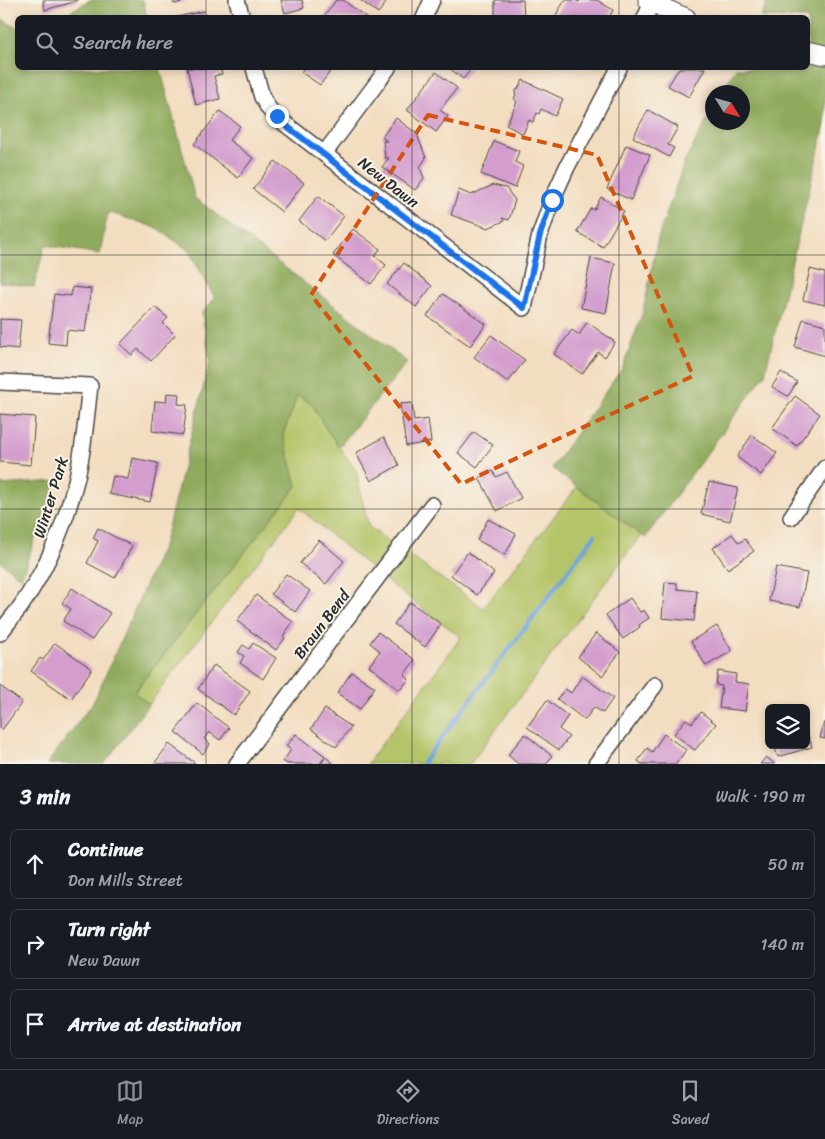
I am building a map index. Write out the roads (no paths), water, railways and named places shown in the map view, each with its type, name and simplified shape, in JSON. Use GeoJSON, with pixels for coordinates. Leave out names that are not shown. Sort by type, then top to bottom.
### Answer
{"type":"FeatureCollection","features":[{"type":"Feature","properties":{"kind":"street"},"geometry":{"type":"LineString","coordinates":[[237,0],[241,15]]}},
{"type":"Feature","properties":{"kind":"street"},"geometry":{"type":"LineString","coordinates":[[425,15],[432,0]]}},
{"type":"Feature","properties":{"kind":"street"},"geometry":{"type":"LineString","coordinates":[[650,5],[679,15]]}},
{"type":"Feature","properties":{"kind":"street"},"geometry":{"type":"LineString","coordinates":[[810,51],[825,55]]}},
{"type":"Feature","properties":{"kind":"street","name":"New Dawn"},"geometry":{"type":"LineString","coordinates":[[255,70],[262,97],[269,109],[284,124],[524,308],[540,235],[552,200],[567,167],[618,70]]}},
{"type":"Feature","properties":{"kind":"street"},"geometry":{"type":"LineString","coordinates":[[324,154],[387,70]]}},
{"type":"Feature","properties":{"kind":"street","name":"Winter Park"},"geometry":{"type":"LineString","coordinates":[[0,382],[90,386],[76,480],[56,543],[21,606],[0,633]]}},
{"type":"Feature","properties":{"kind":"street"},"geometry":{"type":"LineString","coordinates":[[791,517],[825,468]]}},
{"type":"Feature","properties":{"kind":"street","name":"Braun Bend"},"geometry":{"type":"LineString","coordinates":[[238,764],[432,505]]}},
{"type":"Feature","properties":{"kind":"street"},"geometry":{"type":"LineString","coordinates":[[596,764],[655,685]]}},
{"type":"Feature","properties":{"kind":"waterway"},"geometry":{"type":"LineString","coordinates":[[422,764],[595,535]]}}]}
